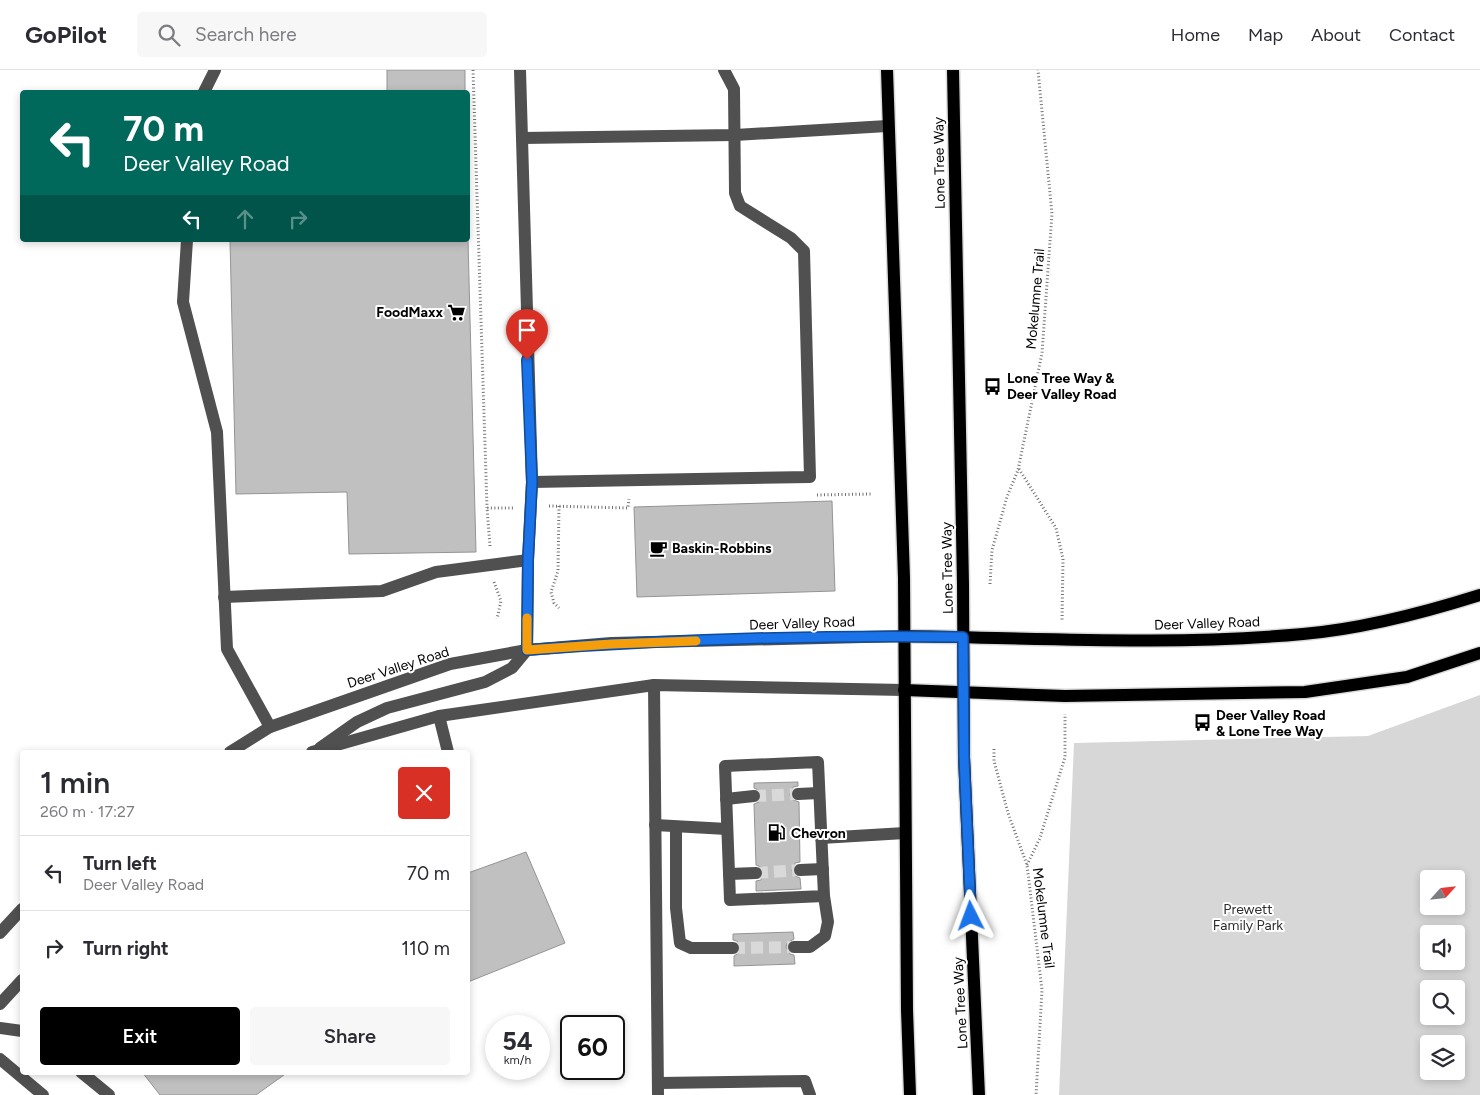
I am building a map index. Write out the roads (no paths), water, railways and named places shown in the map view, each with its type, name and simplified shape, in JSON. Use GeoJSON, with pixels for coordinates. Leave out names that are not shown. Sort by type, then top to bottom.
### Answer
{"type":"FeatureCollection","features":[{"type":"Feature","properties":{"kind":"main road"},"geometry":{"type":"LineString","coordinates":[[887,70],[887,126],[904,636],[905,833],[910,1095]]}},
{"type":"Feature","properties":{"kind":"main road","name":"Lone Tree Way"},"geometry":{"type":"LineString","coordinates":[[953,70],[964,757],[979,1095]]}},
{"type":"Feature","properties":{"kind":"main road","name":"Deer Valley Road"},"geometry":{"type":"LineString","coordinates":[[904,636],[1202,639],[1304,634],[1414,616],[1480,595]]}},
{"type":"Feature","properties":{"kind":"main road"},"geometry":{"type":"LineString","coordinates":[[904,690],[1065,696],[1305,692],[1407,677],[1480,653]]}},
{"type":"Feature","properties":{"kind":"street"},"geometry":{"type":"LineString","coordinates":[[205,90],[215,70]]}},
{"type":"Feature","properties":{"kind":"street"},"geometry":{"type":"LineString","coordinates":[[316,750],[357,722],[387,708],[485,682],[512,668],[527,650],[528,560],[532,482],[520,70]]}},
{"type":"Feature","properties":{"kind":"street"},"geometry":{"type":"LineString","coordinates":[[532,482],[810,477],[804,251],[791,238],[740,206],[735,193],[734,89],[724,70]]}},
{"type":"Feature","properties":{"kind":"street"},"geometry":{"type":"LineString","coordinates":[[522,138],[735,135],[887,126]]}},
{"type":"Feature","properties":{"kind":"street"},"geometry":{"type":"LineString","coordinates":[[187,242],[183,302],[217,432],[226,649],[270,727]]}},
{"type":"Feature","properties":{"kind":"street"},"geometry":{"type":"LineString","coordinates":[[224,597],[382,591],[436,572],[528,560]]}},
{"type":"Feature","properties":{"kind":"street","name":"Deer Valley Road"},"geometry":{"type":"LineString","coordinates":[[233,750],[270,727],[450,664],[527,650],[620,643],[904,636]]}},
{"type":"Feature","properties":{"kind":"street"},"geometry":{"type":"LineString","coordinates":[[316,750],[439,716],[654,685],[904,690]]}},
{"type":"Feature","properties":{"kind":"street"},"geometry":{"type":"LineString","coordinates":[[654,685],[659,1089],[806,1081],[810,1095]]}},
{"type":"Feature","properties":{"kind":"street"},"geometry":{"type":"LineString","coordinates":[[439,716],[448,750]]}},
{"type":"Feature","properties":{"kind":"street"},"geometry":{"type":"LineString","coordinates":[[794,947],[810,947],[825,936],[828,922],[824,896],[818,762],[725,766],[730,900],[824,896]]}},
{"type":"Feature","properties":{"kind":"street"},"geometry":{"type":"LineString","coordinates":[[798,794],[819,793]]}},
{"type":"Feature","properties":{"kind":"street"},"geometry":{"type":"LineString","coordinates":[[726,799],[754,796]]}},
{"type":"Feature","properties":{"kind":"street"},"geometry":{"type":"LineString","coordinates":[[655,825],[727,829]]}},
{"type":"Feature","properties":{"kind":"street"},"geometry":{"type":"LineString","coordinates":[[676,826],[676,908],[680,943],[691,948],[733,948]]}},
{"type":"Feature","properties":{"kind":"street"},"geometry":{"type":"LineString","coordinates":[[821,838],[905,833]]}},
{"type":"Feature","properties":{"kind":"street"},"geometry":{"type":"LineString","coordinates":[[800,870],[823,870]]}},
{"type":"Feature","properties":{"kind":"street"},"geometry":{"type":"LineString","coordinates":[[729,874],[756,873]]}},
{"type":"Feature","properties":{"kind":"street"},"geometry":{"type":"LineString","coordinates":[[0,933],[20,911]]}},
{"type":"Feature","properties":{"kind":"street"},"geometry":{"type":"LineString","coordinates":[[0,1004],[20,982]]}},
{"type":"Feature","properties":{"kind":"street"},"geometry":{"type":"LineString","coordinates":[[0,1028],[20,1032]]}},
{"type":"Feature","properties":{"kind":"street"},"geometry":{"type":"LineString","coordinates":[[0,1059],[43,1095]]}},
{"type":"Feature","properties":{"kind":"street"},"geometry":{"type":"LineString","coordinates":[[85,1075],[109,1095]]}},
{"type":"Feature","properties":{"kind":"tunnel"},"geometry":{"type":"LineString","coordinates":[[754,796],[798,794]]}},
{"type":"Feature","properties":{"kind":"tunnel"},"geometry":{"type":"LineString","coordinates":[[756,873],[800,870]]}},
{"type":"Feature","properties":{"kind":"tunnel"},"geometry":{"type":"LineString","coordinates":[[733,948],[794,947]]}},
{"type":"Feature","properties":{"kind":"place","name":"FoodMaxx"},"geometry":{"type":"Point","coordinates":[457,312]}},
{"type":"Feature","properties":{"kind":"place","name":"Lone Tree Way & Deer Valley Road"},"geometry":{"type":"Point","coordinates":[993,386]}},
{"type":"Feature","properties":{"kind":"place","name":"Baskin-Robbins"},"geometry":{"type":"Point","coordinates":[658,548]}},
{"type":"Feature","properties":{"kind":"place","name":"Deer Valley Road & Lone Tree Way"},"geometry":{"type":"Point","coordinates":[1202,723]}},
{"type":"Feature","properties":{"kind":"place","name":"Chevron"},"geometry":{"type":"Point","coordinates":[777,833]}},
{"type":"Feature","properties":{"kind":"park label","name":"Prewett Family Park"},"geometry":{"type":"Point","coordinates":[1248,918]}}]}
